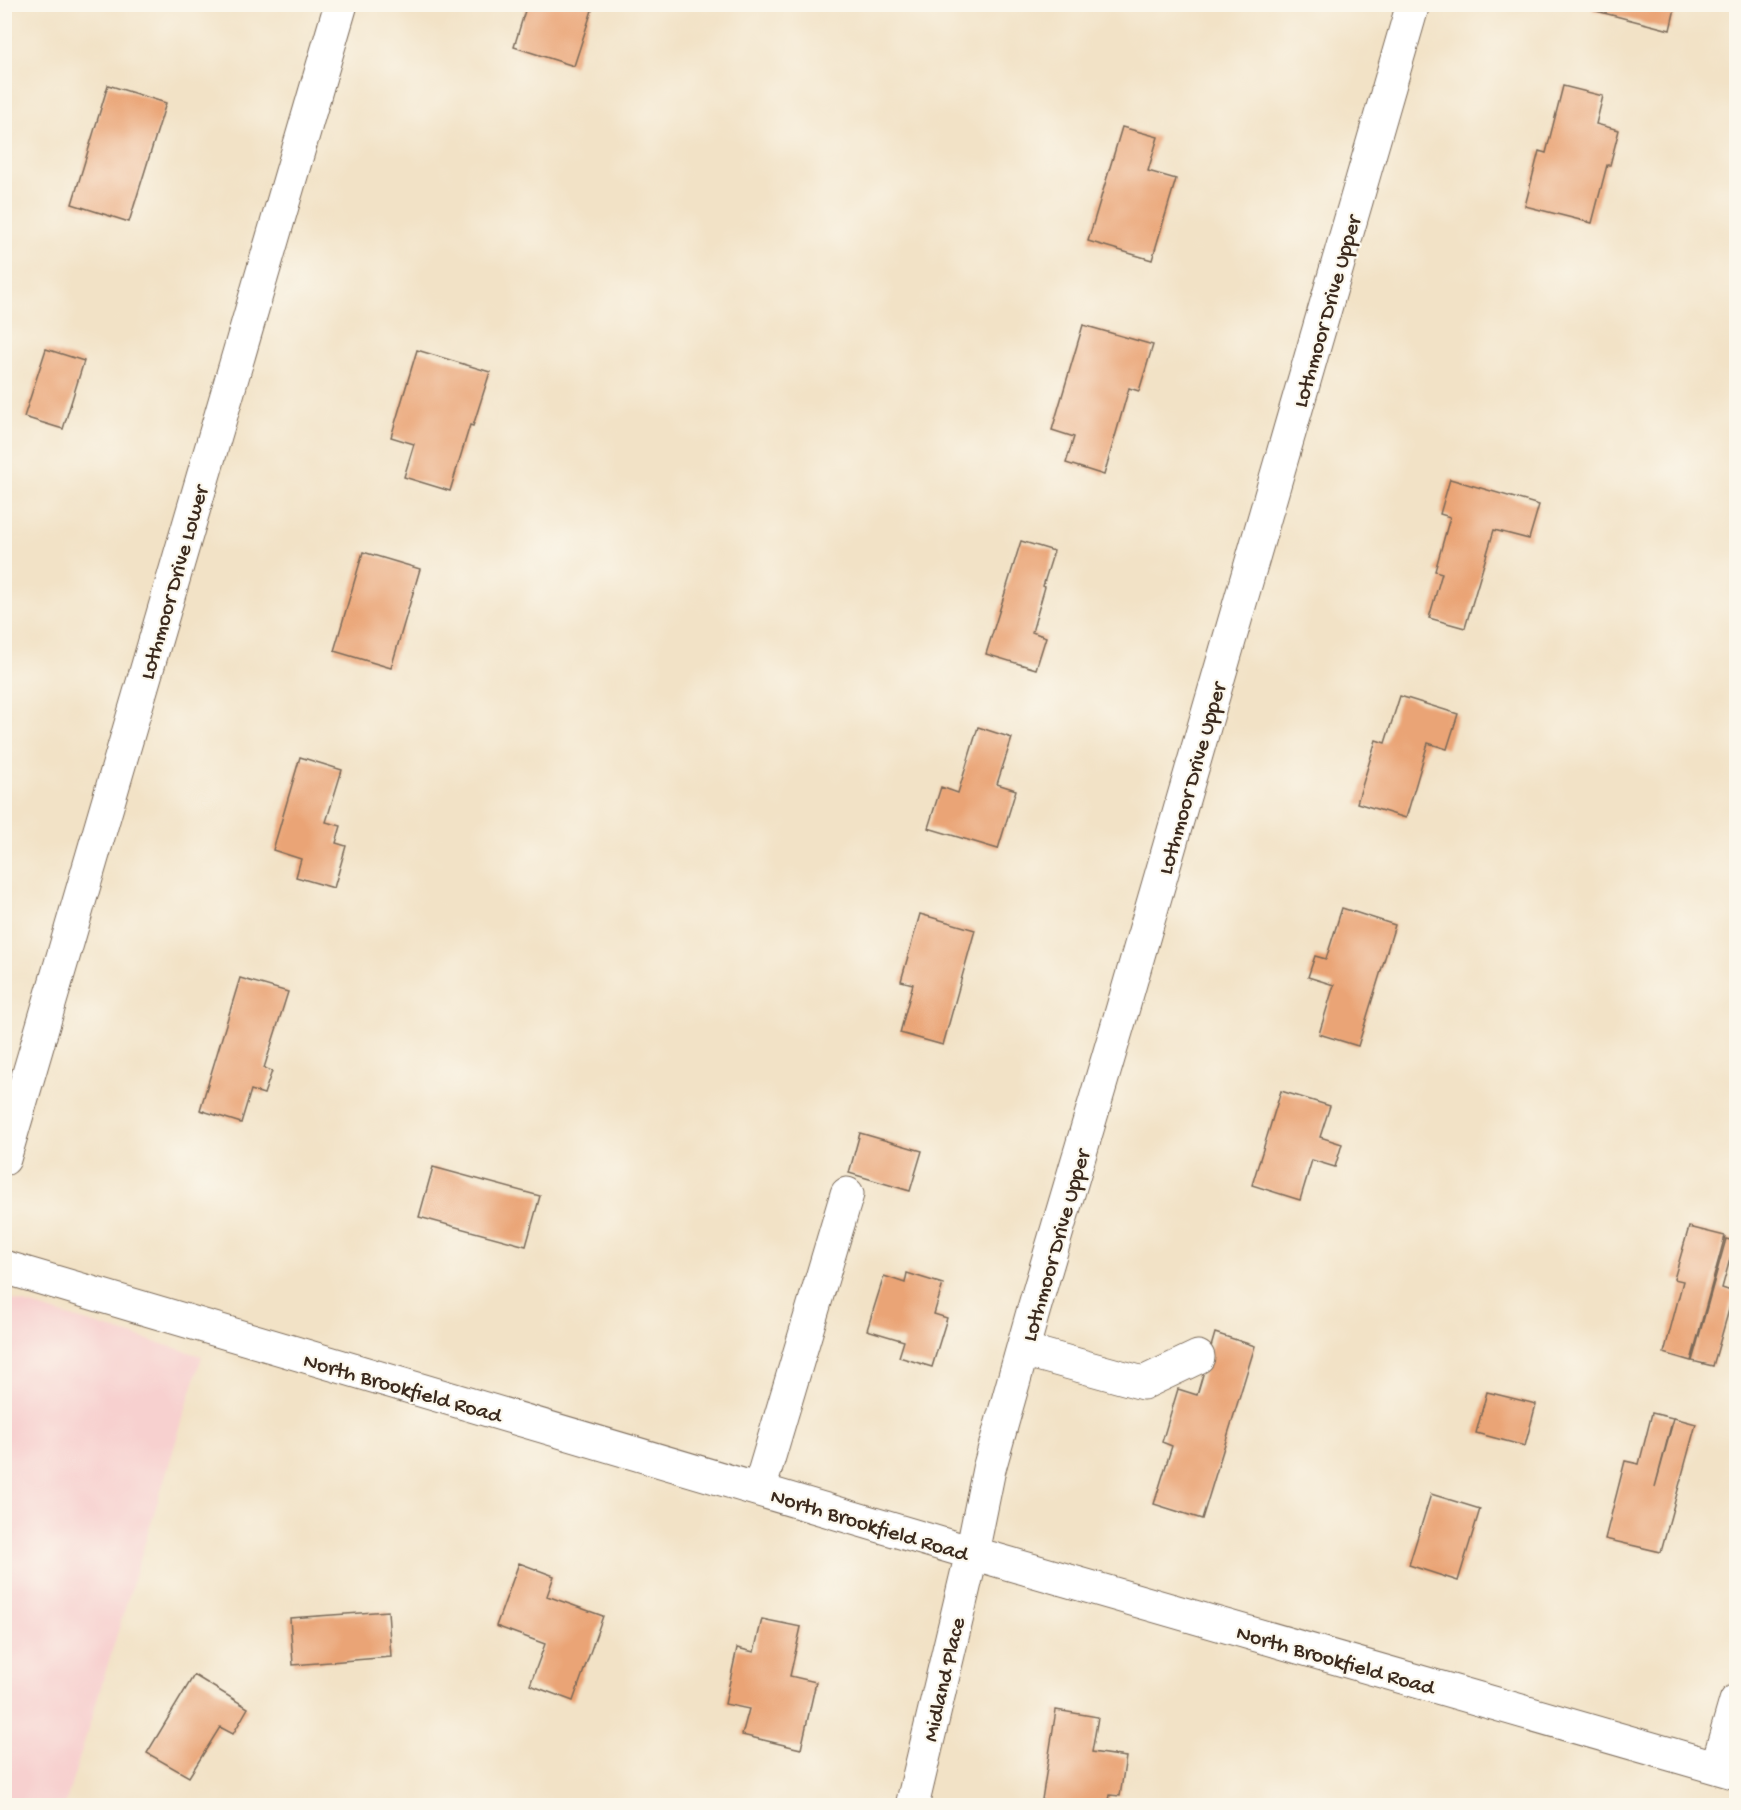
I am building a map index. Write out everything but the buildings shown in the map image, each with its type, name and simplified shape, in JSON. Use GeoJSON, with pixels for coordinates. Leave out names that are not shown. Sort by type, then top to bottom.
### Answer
{"type":"FeatureCollection","features":[{"type":"Feature","properties":{"kind":"street","name":"Lothmoor Drive Lower"},"geometry":{"type":"LineString","coordinates":[[4,1159],[341,4]]}},
{"type":"Feature","properties":{"kind":"street","name":"Lothmoor Drive Upper"},"geometry":{"type":"LineString","coordinates":[[972,1553],[989,1469],[1413,4]]}},
{"type":"Feature","properties":{"kind":"street"},"geometry":{"type":"LineString","coordinates":[[759,1490],[847,1194]]}},
{"type":"Feature","properties":{"kind":"street","name":"North Brookfield Road"},"geometry":{"type":"LineString","coordinates":[[4,1267],[972,1553],[1727,1770]]}},
{"type":"Feature","properties":{"kind":"street"},"geometry":{"type":"LineString","coordinates":[[1023,1350],[1143,1383],[1198,1357]]}},
{"type":"Feature","properties":{"kind":"street","name":"Midland Place"},"geometry":{"type":"LineString","coordinates":[[912,1806],[972,1553]]}},
{"type":"Feature","properties":{"kind":"street"},"geometry":{"type":"LineString","coordinates":[[1727,1770],[1737,1701]]}},
{"type":"Feature","properties":{"kind":"shaded area"},"geometry":{"type":"Polygon","coordinates":[[[4,1297],[202,1356],[65,1805],[5,1805],[4,1297]]]}}]}
